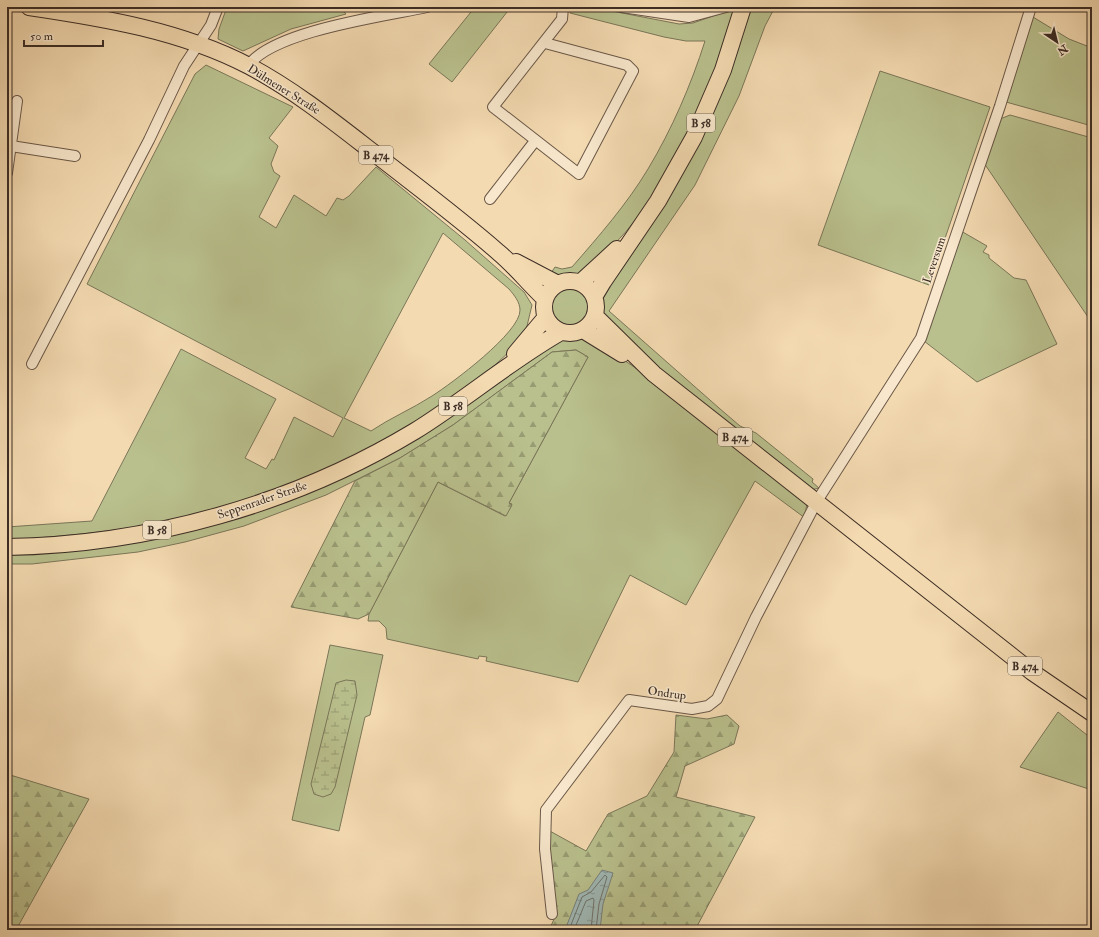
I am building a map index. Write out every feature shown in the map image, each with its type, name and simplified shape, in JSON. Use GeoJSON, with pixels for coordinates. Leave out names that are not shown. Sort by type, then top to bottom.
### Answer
{"type":"FeatureCollection","features":[{"type":"Feature","properties":{"kind":"main road","name":"Dülmener Straße"},"geometry":{"type":"LineString","coordinates":[[29,7],[131,25],[198,45],[248,66],[284,86],[321,112],[499,253],[545,300]]}},
{"type":"Feature","properties":{"kind":"main road","name":"B 58"},"geometry":{"type":"LineString","coordinates":[[594,297],[678,168],[711,102],[743,7]]}},
{"type":"Feature","properties":{"kind":"main road","name":"B 58"},"geometry":{"type":"LineString","coordinates":[[580,283],[643,223]]}},
{"type":"Feature","properties":{"kind":"main road","name":"Dülmener Straße"},"geometry":{"type":"LineString","coordinates":[[499,253],[558,284]]}},
{"type":"Feature","properties":{"kind":"main road"},"geometry":{"type":"LineString","coordinates":[[565,282],[580,283],[589,289],[594,297],[596,304],[595,316],[590,324],[583,330],[570,334],[561,332],[554,328],[546,317],[545,300],[550,290],[558,284],[565,282]]}},
{"type":"Feature","properties":{"kind":"main road","name":"B 474"},"geometry":{"type":"LineString","coordinates":[[595,316],[654,374]]}},
{"type":"Feature","properties":{"kind":"main road","name":"Seppenrader Straße"},"geometry":{"type":"LineString","coordinates":[[492,379],[546,317]]}},
{"type":"Feature","properties":{"kind":"main road","name":"B 474"},"geometry":{"type":"LineString","coordinates":[[583,330],[654,374],[817,500],[1032,672],[1092,713]]}},
{"type":"Feature","properties":{"kind":"main road","name":"Seppenrader Straße"},"geometry":{"type":"LineString","coordinates":[[7,547],[104,539],[175,527],[243,508],[302,488],[362,460],[414,431],[492,379],[543,342],[561,332]]}},
{"type":"Feature","properties":{"kind":"street"},"geometry":{"type":"LineString","coordinates":[[32,364],[149,140],[184,66],[211,25],[218,7]]}},
{"type":"Feature","properties":{"kind":"street"},"geometry":{"type":"LineString","coordinates":[[248,66],[260,53],[310,32],[427,7]]}},
{"type":"Feature","properties":{"kind":"street"},"geometry":{"type":"LineString","coordinates":[[545,43],[627,65],[633,71],[579,174],[535,142],[493,108],[545,43],[562,19],[563,7]]}},
{"type":"Feature","properties":{"kind":"street"},"geometry":{"type":"LineString","coordinates":[[622,7],[688,17],[705,14],[726,7]]}},
{"type":"Feature","properties":{"kind":"street","name":"Leversum"},"geometry":{"type":"LineString","coordinates":[[817,500],[921,338],[1000,106],[1031,7]]}},
{"type":"Feature","properties":{"kind":"street"},"geometry":{"type":"LineString","coordinates":[[7,173],[17,101]]}},
{"type":"Feature","properties":{"kind":"street"},"geometry":{"type":"LineString","coordinates":[[490,199],[535,142]]}},
{"type":"Feature","properties":{"kind":"street"},"geometry":{"type":"LineString","coordinates":[[11,146],[75,156]]}},
{"type":"Feature","properties":{"kind":"street","name":"Ondrup"},"geometry":{"type":"LineString","coordinates":[[552,914],[545,849],[546,810],[629,700],[692,709],[708,706],[717,699],[756,618],[817,500]]}},
{"type":"Feature","properties":{"kind":"green space"},"geometry":{"type":"Polygon","coordinates":[[[227,7],[340,7],[346,14],[291,29],[243,51],[218,39],[219,29],[227,7]]]}},
{"type":"Feature","properties":{"kind":"green space"},"geometry":{"type":"Polygon","coordinates":[[[475,7],[511,7],[452,82],[429,64],[475,7]]]}},
{"type":"Feature","properties":{"kind":"green space"},"geometry":{"type":"Polygon","coordinates":[[[572,7],[591,7],[679,24],[693,23],[736,8],[700,108],[667,173],[648,204],[626,231],[585,273],[582,275],[566,277],[549,276],[555,267],[562,269],[572,267],[612,220],[640,182],[673,123],[694,74],[705,41],[686,41],[664,37],[570,13],[572,7]]]}},
{"type":"Feature","properties":{"kind":"green space"},"geometry":{"type":"Polygon","coordinates":[[[750,7],[775,7],[765,26],[739,96],[695,185],[609,311],[740,426],[756,433],[813,479],[812,482],[819,488],[811,490],[665,376],[602,314],[601,300],[642,234],[750,7]]]}},
{"type":"Feature","properties":{"kind":"green space"},"geometry":{"type":"Polygon","coordinates":[[[1033,17],[1069,39],[1092,48],[1092,126],[1006,102],[1033,17]]]}},
{"type":"Feature","properties":{"kind":"green space"},"geometry":{"type":"Polygon","coordinates":[[[206,65],[293,107],[269,138],[278,146],[271,164],[274,172],[280,176],[259,217],[276,228],[294,195],[326,216],[337,198],[343,200],[349,196],[376,167],[465,240],[524,292],[532,305],[527,326],[528,329],[518,342],[494,366],[441,405],[400,431],[343,461],[314,474],[223,507],[154,524],[60,536],[7,540],[7,527],[92,521],[181,349],[276,399],[245,458],[266,469],[272,459],[274,460],[294,417],[333,437],[343,418],[87,284],[195,74],[206,65]],[[443,233],[344,418],[371,431],[432,396],[454,381],[498,344],[517,320],[520,310],[519,304],[509,289],[443,233]]]}},
{"type":"Feature","properties":{"kind":"green space"},"geometry":{"type":"Polygon","coordinates":[[[880,71],[990,107],[929,285],[818,245],[880,71]]]}},
{"type":"Feature","properties":{"kind":"green space"},"geometry":{"type":"Polygon","coordinates":[[[1010,115],[1092,138],[1092,323],[984,163],[1000,119],[1010,115]]]}},
{"type":"Feature","properties":{"kind":"green space"},"geometry":{"type":"Polygon","coordinates":[[[961,231],[987,246],[983,252],[989,255],[989,258],[1014,278],[1026,280],[1057,344],[977,382],[924,341],[961,231]]]}},
{"type":"Feature","properties":{"kind":"green space"},"geometry":{"type":"Polygon","coordinates":[[[566,289],[574,289],[581,292],[586,297],[589,308],[586,319],[581,324],[574,327],[566,327],[559,324],[554,319],[551,312],[551,304],[554,297],[559,292],[566,289]]]}},
{"type":"Feature","properties":{"kind":"green space"},"geometry":{"type":"Polygon","coordinates":[[[558,339],[588,339],[599,343],[643,373],[807,501],[805,518],[755,481],[686,605],[630,575],[578,682],[486,661],[487,657],[479,656],[478,659],[387,639],[386,628],[379,621],[368,621],[369,614],[438,482],[505,516],[512,504],[509,503],[588,357],[576,350],[552,352],[453,425],[400,458],[326,495],[244,526],[185,542],[138,552],[32,564],[7,564],[7,553],[280,502],[558,339]]]}},
{"type":"Feature","properties":{"kind":"green space"},"geometry":{"type":"Polygon","coordinates":[[[576,350],[588,357],[509,503],[512,505],[506,516],[438,482],[369,614],[358,619],[291,607],[355,481],[400,458],[453,425],[552,352],[576,350]]]}},
{"type":"Feature","properties":{"kind":"green space"},"geometry":{"type":"Polygon","coordinates":[[[330,645],[383,655],[370,715],[365,717],[339,831],[292,820],[330,645]]]}},
{"type":"Feature","properties":{"kind":"green space"},"geometry":{"type":"Polygon","coordinates":[[[346,680],[355,681],[357,695],[335,787],[331,794],[323,797],[314,794],[311,784],[336,683],[346,680]]]}},
{"type":"Feature","properties":{"kind":"green space"},"geometry":{"type":"Polygon","coordinates":[[[1058,712],[1092,739],[1092,790],[1020,767],[1058,712]]]}},
{"type":"Feature","properties":{"kind":"green space"},"geometry":{"type":"Polygon","coordinates":[[[676,715],[707,719],[727,715],[739,726],[734,744],[685,766],[676,797],[755,817],[695,930],[549,930],[556,915],[548,830],[586,851],[608,814],[647,796],[674,752],[676,715]]]}},
{"type":"Feature","properties":{"kind":"green space"},"geometry":{"type":"Polygon","coordinates":[[[7,774],[89,799],[16,930],[7,930],[7,774]]]}},
{"type":"Feature","properties":{"kind":"water"},"geometry":{"type":"Polygon","coordinates":[[[602,870],[613,873],[603,904],[600,930],[565,930],[579,894],[588,890],[602,870]]]}}]}
